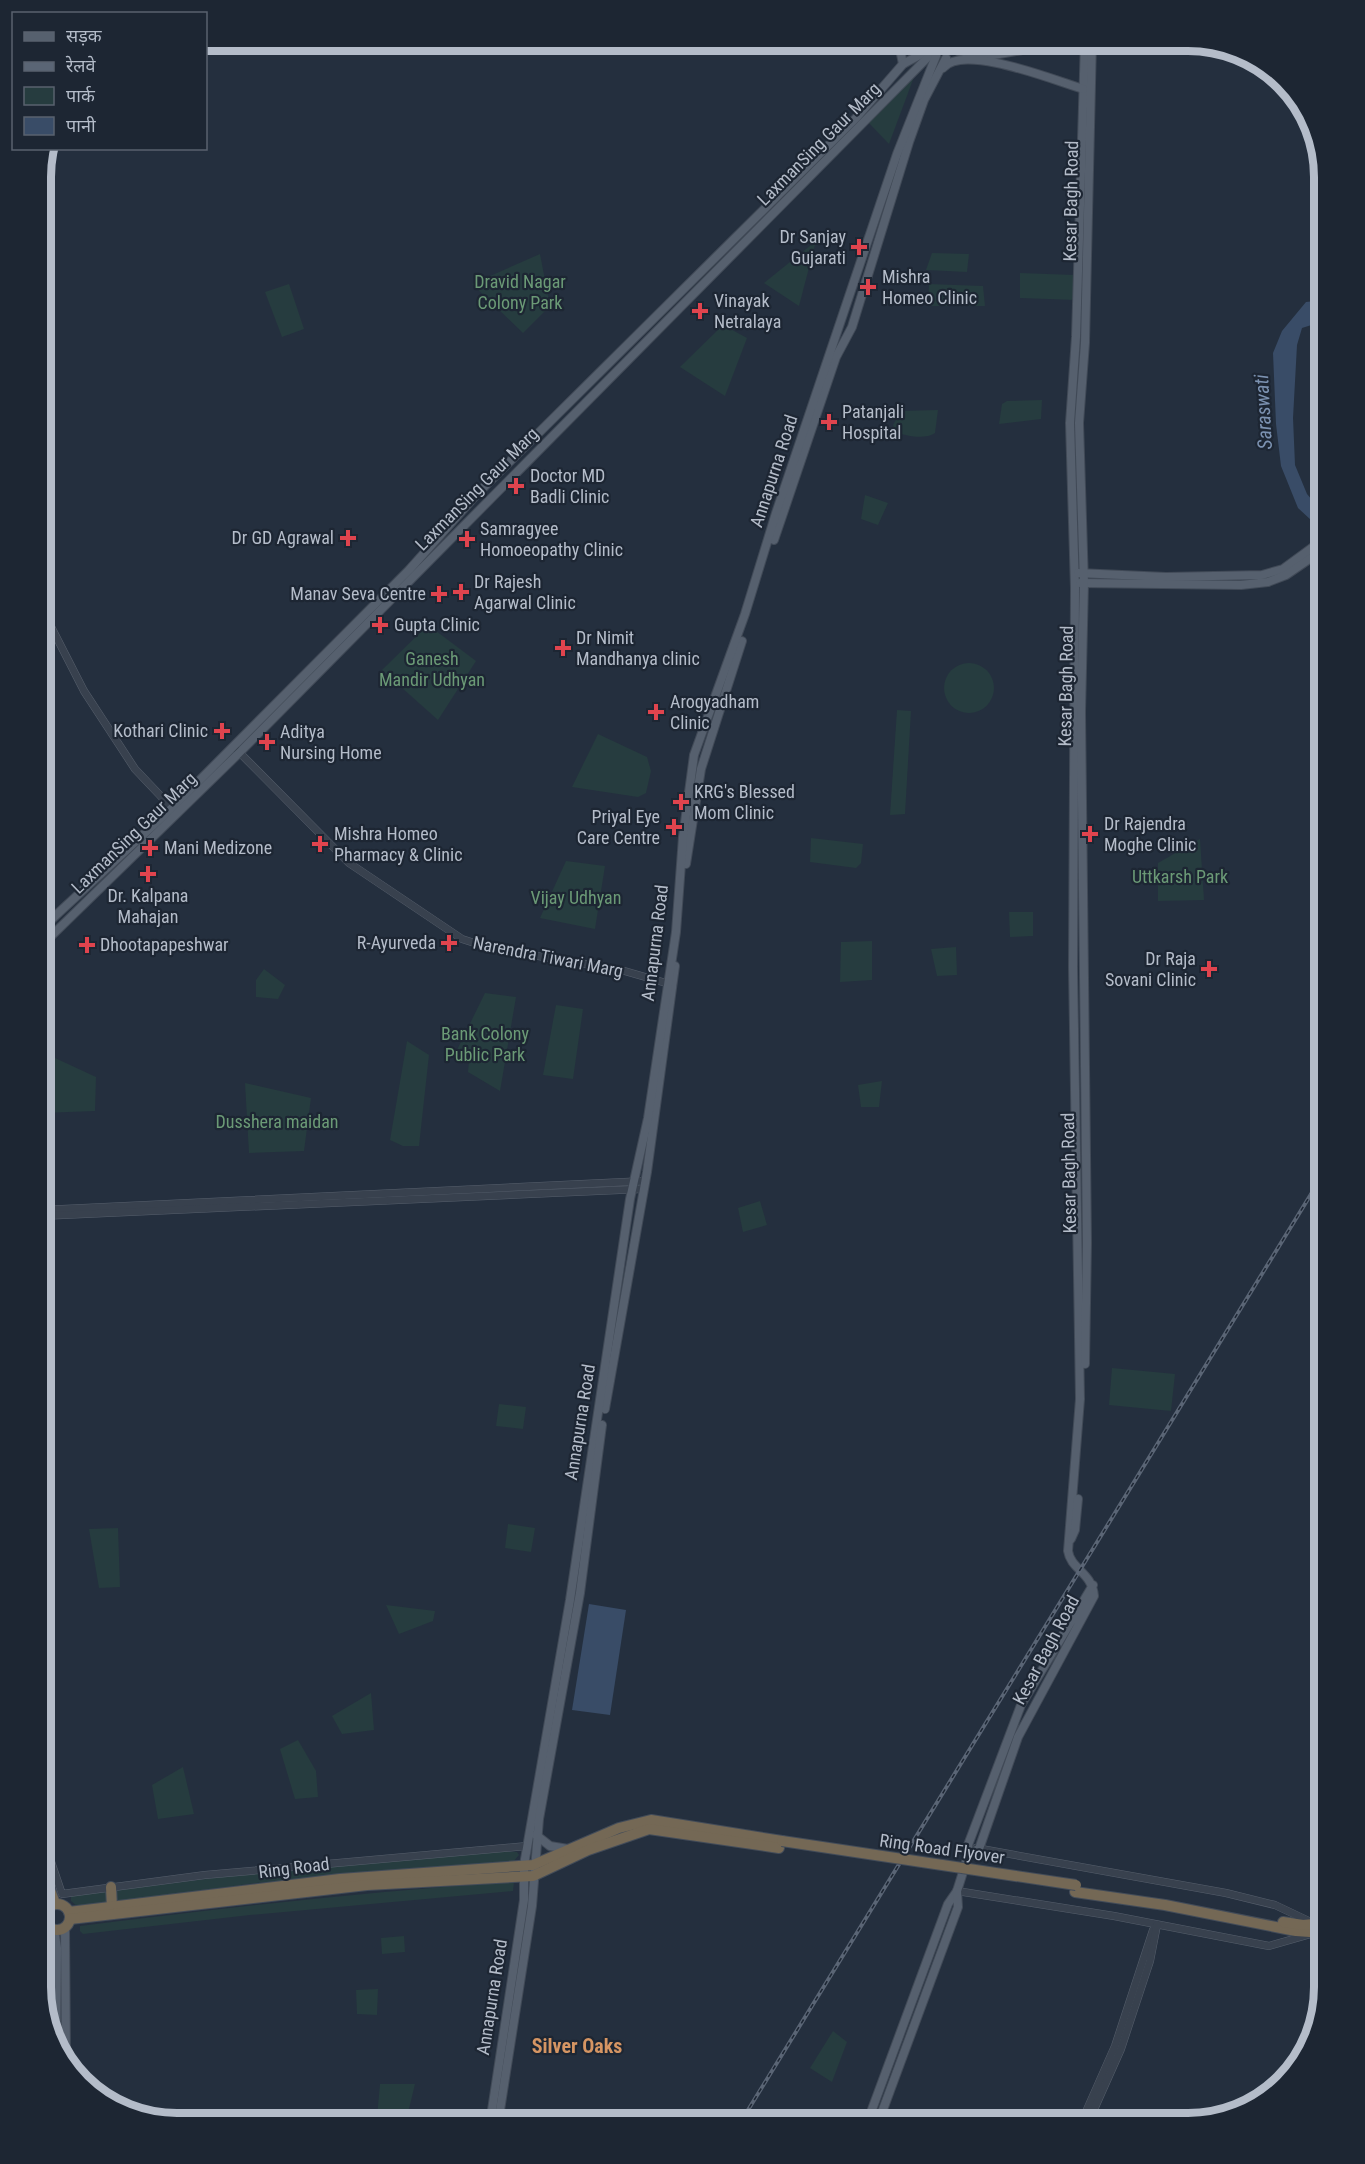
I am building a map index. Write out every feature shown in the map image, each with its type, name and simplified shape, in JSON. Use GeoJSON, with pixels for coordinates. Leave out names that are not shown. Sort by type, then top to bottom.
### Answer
{"type":"FeatureCollection","features":[{"type":"Feature","properties":{"kind":"highway","name":"Ring Road Flyover"},"geometry":{"type":"LineString","coordinates":[[568,1849],[639,1822],[665,1821],[1314,1927]]}},
{"type":"Feature","properties":{"kind":"highway","name":"Ring Road Flyover"},"geometry":{"type":"LineString","coordinates":[[613,1841],[649,1829],[1075,1888]]}},
{"type":"Feature","properties":{"kind":"highway","name":"Ring Road"},"geometry":{"type":"LineString","coordinates":[[65,1922],[367,1885],[528,1870],[613,1841]]}},
{"type":"Feature","properties":{"kind":"highway"},"geometry":{"type":"LineString","coordinates":[[609,1854],[613,1841]]}},
{"type":"Feature","properties":{"kind":"highway","name":"Ring Road"},"geometry":{"type":"LineString","coordinates":[[65,1922],[112,1907],[340,1879],[528,1870],[568,1849]]}},
{"type":"Feature","properties":{"kind":"highway"},"geometry":{"type":"LineString","coordinates":[[111,1887],[112,1907]]}},
{"type":"Feature","properties":{"kind":"highway"},"geometry":{"type":"LineString","coordinates":[[51,1893],[55,1903]]}},
{"type":"Feature","properties":{"kind":"highway"},"geometry":{"type":"LineString","coordinates":[[51,1903],[63,1904],[65,1922],[51,1923]]}},
{"type":"Feature","properties":{"kind":"main road"},"geometry":{"type":"LineString","coordinates":[[900,51],[903,64]]}},
{"type":"Feature","properties":{"kind":"main road","name":"LaxmanSing Gaur Marg"},"geometry":{"type":"LineString","coordinates":[[51,920],[172,808],[409,570],[477,494],[856,118],[903,64],[924,51]]}},
{"type":"Feature","properties":{"kind":"main road","name":"LaxmanSing Gaur Marg"},"geometry":{"type":"LineString","coordinates":[[51,936],[239,753],[705,281],[927,51]]}},
{"type":"Feature","properties":{"kind":"main road","name":"Annapurna Road"},"geometry":{"type":"LineString","coordinates":[[492,2113],[528,1870],[579,1593],[633,1185],[648,1118],[670,984],[683,837],[694,754],[745,614],[776,513],[930,51]]}},
{"type":"Feature","properties":{"kind":"main road"},"geometry":{"type":"LineString","coordinates":[[936,51],[946,58],[954,51]]}},
{"type":"Feature","properties":{"kind":"main road"},"geometry":{"type":"LineString","coordinates":[[975,51],[1083,89]]}},
{"type":"Feature","properties":{"kind":"main road"},"geometry":{"type":"LineString","coordinates":[[938,75],[946,64],[962,59],[999,59],[1032,51]]}},
{"type":"Feature","properties":{"kind":"main road","name":"Kesar Bagh Road"},"geometry":{"type":"LineString","coordinates":[[980,1846],[1018,1737],[1094,1596],[1093,1585],[1070,1559],[1068,1551],[1071,1540],[1069,1530],[1080,1408],[1083,1332],[1081,712],[1084,583],[1079,573],[1070,423],[1076,337],[1085,51]]}},
{"type":"Feature","properties":{"kind":"main road","name":"Kesar Bagh Road"},"geometry":{"type":"LineString","coordinates":[[1083,1332],[1080,1319],[1073,967],[1074,583],[1079,573],[1079,423],[1085,343],[1092,51]]}},
{"type":"Feature","properties":{"kind":"main road","name":"Annapurna Road"},"geometry":{"type":"LineString","coordinates":[[500,2113],[532,1906],[527,1846],[614,1330],[644,1185],[688,843],[701,769],[799,464],[836,357],[852,327],[909,142],[924,100],[946,58]]}},
{"type":"Feature","properties":{"kind":"main road"},"geometry":{"type":"LineString","coordinates":[[1079,573],[1178,577],[1262,575],[1283,569],[1314,549]]}},
{"type":"Feature","properties":{"kind":"main road"},"geometry":{"type":"LineString","coordinates":[[1074,583],[1262,583],[1286,575],[1314,551]]}},
{"type":"Feature","properties":{"kind":"main road"},"geometry":{"type":"LineString","coordinates":[[882,2113],[958,1907],[957,1892],[969,1849],[1021,1705],[1093,1585]]}},
{"type":"Feature","properties":{"kind":"main road"},"geometry":{"type":"LineString","coordinates":[[536,1835],[550,1846],[568,1849]]}},
{"type":"Feature","properties":{"kind":"main road"},"geometry":{"type":"LineString","coordinates":[[969,1849],[980,1846]]}},
{"type":"Feature","properties":{"kind":"main road"},"geometry":{"type":"LineString","coordinates":[[871,2113],[948,1904],[957,1892]]}},
{"type":"Feature","properties":{"kind":"main road"},"geometry":{"type":"LineString","coordinates":[[56,2021],[57,1948],[65,1922]]}},
{"type":"Feature","properties":{"kind":"main road"},"geometry":{"type":"LineString","coordinates":[[65,1922],[66,2046]]}},
{"type":"Feature","properties":{"kind":"street"},"geometry":{"type":"LineString","coordinates":[[698,275],[705,281]]}},
{"type":"Feature","properties":{"kind":"street"},"geometry":{"type":"LineString","coordinates":[[51,627],[84,691],[129,759],[172,808]]}},
{"type":"Feature","properties":{"kind":"street","name":"Narendra Tiwari Marg"},"geometry":{"type":"LineString","coordinates":[[232,746],[349,863],[462,939],[490,948],[621,970],[670,984]]}},
{"type":"Feature","properties":{"kind":"street"},"geometry":{"type":"LineString","coordinates":[[51,1210],[644,1185]]}},
{"type":"Feature","properties":{"kind":"street"},"geometry":{"type":"LineString","coordinates":[[51,1215],[294,1201]]}},
{"type":"Feature","properties":{"kind":"street"},"geometry":{"type":"LineString","coordinates":[[51,1868],[62,1894],[205,1875],[527,1846]]}},
{"type":"Feature","properties":{"kind":"street"},"geometry":{"type":"LineString","coordinates":[[980,1846],[1226,1893],[1275,1905],[1314,1925]]}},
{"type":"Feature","properties":{"kind":"street"},"geometry":{"type":"LineString","coordinates":[[957,1892],[1157,1924],[1269,1946],[1295,1940],[1314,1930]]}},
{"type":"Feature","properties":{"kind":"street"},"geometry":{"type":"LineString","coordinates":[[1085,2113],[1115,2046],[1153,1930],[1157,1924]]}},
{"type":"Feature","properties":{"kind":"street"},"geometry":{"type":"LineString","coordinates":[[1092,2113],[1121,2049],[1150,1961],[1157,1924]]}},
{"type":"Feature","properties":{"kind":"green space"},"geometry":{"type":"Polygon","coordinates":[[[914,77],[889,144],[868,122],[914,77]]]}},
{"type":"Feature","properties":{"kind":"green space"},"geometry":{"type":"Polygon","coordinates":[[[816,241],[799,306],[764,283],[816,241]]]}},
{"type":"Feature","properties":{"kind":"green space"},"geometry":{"type":"Polygon","coordinates":[[[932,253],[969,254],[967,272],[926,270],[932,253]]]}},
{"type":"Feature","properties":{"kind":"green space","name":"Dravid Nagar Colony Park"},"geometry":{"type":"Polygon","coordinates":[[[540,254],[550,306],[523,333],[472,284],[540,254]]]}},
{"type":"Feature","properties":{"kind":"green space"},"geometry":{"type":"Polygon","coordinates":[[[1020,273],[1075,275],[1076,300],[1020,298],[1020,273]]]}},
{"type":"Feature","properties":{"kind":"green space"},"geometry":{"type":"Polygon","coordinates":[[[289,284],[304,329],[282,337],[265,292],[289,284]]]}},
{"type":"Feature","properties":{"kind":"green space"},"geometry":{"type":"Polygon","coordinates":[[[929,284],[983,286],[985,306],[928,306],[929,284]]]}},
{"type":"Feature","properties":{"kind":"green space"},"geometry":{"type":"Polygon","coordinates":[[[723,325],[747,338],[725,396],[680,367],[723,325]]]}},
{"type":"Feature","properties":{"kind":"green space"},"geometry":{"type":"Polygon","coordinates":[[[1042,400],[1041,419],[999,424],[1002,404],[1007,401],[1042,400]]]}},
{"type":"Feature","properties":{"kind":"green space"},"geometry":{"type":"Polygon","coordinates":[[[938,410],[935,433],[915,437],[895,432],[893,425],[901,411],[938,410]]]}},
{"type":"Feature","properties":{"kind":"green space"},"geometry":{"type":"Polygon","coordinates":[[[865,495],[888,503],[878,525],[861,519],[865,495]]]}},
{"type":"Feature","properties":{"kind":"green space","name":"Ganesh Mandir Udhyan"},"geometry":{"type":"Polygon","coordinates":[[[428,625],[476,661],[438,720],[382,670],[428,625]]]}},
{"type":"Feature","properties":{"kind":"green space"},"geometry":{"type":"Polygon","coordinates":[[[964,663],[974,663],[987,670],[994,683],[994,693],[987,706],[974,713],[964,713],[955,709],[948,702],[944,693],[944,683],[948,674],[955,667],[964,663]]]}},
{"type":"Feature","properties":{"kind":"green space"},"geometry":{"type":"Polygon","coordinates":[[[897,710],[911,711],[905,814],[890,815],[897,710]]]}},
{"type":"Feature","properties":{"kind":"green space"},"geometry":{"type":"Polygon","coordinates":[[[598,734],[647,757],[651,771],[646,793],[638,797],[572,787],[598,734]]]}},
{"type":"Feature","properties":{"kind":"green space"},"geometry":{"type":"Polygon","coordinates":[[[811,838],[863,844],[861,863],[856,868],[810,862],[811,838]]]}},
{"type":"Feature","properties":{"kind":"green space","name":"Uttkarsh Park"},"geometry":{"type":"Polygon","coordinates":[[[1200,839],[1204,900],[1158,901],[1158,863],[1200,839]]]}},
{"type":"Feature","properties":{"kind":"green space","name":"Vijay Udhyan"},"geometry":{"type":"Polygon","coordinates":[[[566,861],[605,866],[595,929],[540,918],[566,861]]]}},
{"type":"Feature","properties":{"kind":"green space"},"geometry":{"type":"Polygon","coordinates":[[[1009,912],[1033,912],[1033,936],[1010,937],[1009,912]]]}},
{"type":"Feature","properties":{"kind":"green space"},"geometry":{"type":"Polygon","coordinates":[[[872,941],[872,980],[840,982],[841,942],[872,941]]]}},
{"type":"Feature","properties":{"kind":"green space"},"geometry":{"type":"Polygon","coordinates":[[[956,947],[957,975],[937,976],[931,949],[956,947]]]}},
{"type":"Feature","properties":{"kind":"green space"},"geometry":{"type":"Polygon","coordinates":[[[264,969],[285,985],[278,999],[256,997],[256,980],[264,969]]]}},
{"type":"Feature","properties":{"kind":"green space","name":"Bank Colony Public Park"},"geometry":{"type":"Polygon","coordinates":[[[485,993],[516,997],[500,1091],[468,1072],[469,1062],[453,1058],[485,993]]]}},
{"type":"Feature","properties":{"kind":"green space"},"geometry":{"type":"Polygon","coordinates":[[[556,1005],[583,1009],[573,1079],[543,1075],[556,1005]]]}},
{"type":"Feature","properties":{"kind":"green space"},"geometry":{"type":"Polygon","coordinates":[[[407,1041],[429,1055],[419,1146],[403,1146],[390,1140],[407,1041]]]}},
{"type":"Feature","properties":{"kind":"green space"},"geometry":{"type":"Polygon","coordinates":[[[55,1058],[96,1077],[95,1111],[51,1113],[51,1075],[55,1058]]]}},
{"type":"Feature","properties":{"kind":"green space"},"geometry":{"type":"Polygon","coordinates":[[[882,1081],[879,1107],[861,1107],[858,1085],[882,1081]]]}},
{"type":"Feature","properties":{"kind":"green space","name":"Dusshera maidan"},"geometry":{"type":"Polygon","coordinates":[[[245,1083],[311,1098],[304,1151],[249,1153],[245,1083]]]}},
{"type":"Feature","properties":{"kind":"green space"},"geometry":{"type":"Polygon","coordinates":[[[760,1201],[767,1225],[743,1232],[738,1208],[760,1201]]]}},
{"type":"Feature","properties":{"kind":"green space"},"geometry":{"type":"Polygon","coordinates":[[[1112,1368],[1175,1374],[1171,1411],[1109,1405],[1112,1368]]]}},
{"type":"Feature","properties":{"kind":"green space"},"geometry":{"type":"Polygon","coordinates":[[[499,1404],[526,1407],[523,1429],[496,1426],[499,1404]]]}},
{"type":"Feature","properties":{"kind":"green space"},"geometry":{"type":"Polygon","coordinates":[[[508,1524],[535,1528],[531,1552],[505,1548],[508,1524]]]}},
{"type":"Feature","properties":{"kind":"green space"},"geometry":{"type":"Polygon","coordinates":[[[118,1528],[120,1587],[99,1588],[89,1529],[118,1528]]]}},
{"type":"Feature","properties":{"kind":"green space"},"geometry":{"type":"Polygon","coordinates":[[[386,1605],[435,1611],[433,1621],[399,1634],[386,1605]]]}},
{"type":"Feature","properties":{"kind":"green space"},"geometry":{"type":"Polygon","coordinates":[[[371,1693],[374,1730],[342,1734],[332,1716],[371,1693]]]}},
{"type":"Feature","properties":{"kind":"green space"},"geometry":{"type":"Polygon","coordinates":[[[298,1740],[316,1771],[318,1797],[295,1799],[280,1749],[298,1740]]]}},
{"type":"Feature","properties":{"kind":"green space"},"geometry":{"type":"Polygon","coordinates":[[[183,1767],[194,1814],[158,1819],[152,1785],[183,1767]]]}},
{"type":"Feature","properties":{"kind":"green space"},"geometry":{"type":"Polygon","coordinates":[[[500,1851],[517,1852],[519,1855],[513,1862],[256,1883],[78,1907],[71,1901],[71,1896],[222,1877],[500,1851]]]}},
{"type":"Feature","properties":{"kind":"green space"},"geometry":{"type":"Polygon","coordinates":[[[514,1882],[513,1891],[250,1915],[83,1934],[80,1931],[80,1926],[243,1907],[405,1890],[514,1882]]]}},
{"type":"Feature","properties":{"kind":"green space"},"geometry":{"type":"Polygon","coordinates":[[[404,1936],[405,1952],[382,1954],[381,1938],[404,1936]]]}},
{"type":"Feature","properties":{"kind":"green space"},"geometry":{"type":"Polygon","coordinates":[[[378,1989],[377,2015],[357,2014],[356,1990],[378,1989]]]}},
{"type":"Feature","properties":{"kind":"green space"},"geometry":{"type":"Polygon","coordinates":[[[833,2031],[847,2042],[832,2082],[810,2068],[833,2031]]]}},
{"type":"Feature","properties":{"kind":"green space"},"geometry":{"type":"Polygon","coordinates":[[[380,2084],[415,2084],[408,2113],[377,2113],[380,2084]]]}},
{"type":"Feature","properties":{"kind":"water"},"geometry":{"type":"Polygon","coordinates":[[[1314,301],[1314,324],[1302,328],[1297,345],[1293,418],[1295,465],[1307,494],[1314,502],[1314,523],[1298,508],[1281,466],[1276,424],[1273,353],[1282,331],[1306,302],[1314,301]]]}},
{"type":"Feature","properties":{"kind":"water"},"geometry":{"type":"Polygon","coordinates":[[[589,1604],[626,1610],[610,1715],[572,1710],[589,1604]]]}},
{"type":"Feature","properties":{"kind":"railway"},"geometry":{"type":"LineString","coordinates":[[746,2113],[1314,1189]]}},
{"type":"Feature","properties":{"kind":"place","name":"Dr Sanjay Gujarati"},"geometry":{"type":"Point","coordinates":[859,247]}},
{"type":"Feature","properties":{"kind":"place","name":"Mishra Homeo Clinic"},"geometry":{"type":"Point","coordinates":[868,287]}},
{"type":"Feature","properties":{"kind":"place","name":"Vinayak Netralaya"},"geometry":{"type":"Point","coordinates":[700,311]}},
{"type":"Feature","properties":{"kind":"place","name":"Patanjali Hospital"},"geometry":{"type":"Point","coordinates":[829,422]}},
{"type":"Feature","properties":{"kind":"place","name":"Doctor MD Badli Clinic"},"geometry":{"type":"Point","coordinates":[516,486]}},
{"type":"Feature","properties":{"kind":"place","name":"Dr GD Agrawal"},"geometry":{"type":"Point","coordinates":[348,538]}},
{"type":"Feature","properties":{"kind":"place","name":"Samragyee Homoeopathy Clinic"},"geometry":{"type":"Point","coordinates":[467,539]}},
{"type":"Feature","properties":{"kind":"place","name":"Dr Rajesh Agarwal Clinic"},"geometry":{"type":"Point","coordinates":[461,592]}},
{"type":"Feature","properties":{"kind":"place","name":"Manav Seva Centre"},"geometry":{"type":"Point","coordinates":[439,594]}},
{"type":"Feature","properties":{"kind":"place","name":"Gupta Clinic"},"geometry":{"type":"Point","coordinates":[380,625]}},
{"type":"Feature","properties":{"kind":"place","name":"Dr Nimit Mandhanya clinic"},"geometry":{"type":"Point","coordinates":[563,648]}},
{"type":"Feature","properties":{"kind":"place","name":"Arogyadham Clinic"},"geometry":{"type":"Point","coordinates":[656,712]}},
{"type":"Feature","properties":{"kind":"place","name":"Kothari Clinic"},"geometry":{"type":"Point","coordinates":[222,731]}},
{"type":"Feature","properties":{"kind":"place","name":"Aditya Nursing Home"},"geometry":{"type":"Point","coordinates":[267,742]}},
{"type":"Feature","properties":{"kind":"place","name":"KRG's Blessed Mom Clinic"},"geometry":{"type":"Point","coordinates":[681,802]}},
{"type":"Feature","properties":{"kind":"place","name":"Priyal Eye Care Centre"},"geometry":{"type":"Point","coordinates":[674,827]}},
{"type":"Feature","properties":{"kind":"place","name":"Dr Rajendra Moghe Clinic"},"geometry":{"type":"Point","coordinates":[1090,834]}},
{"type":"Feature","properties":{"kind":"place","name":"Mishra Homeo Pharmacy & Clinic"},"geometry":{"type":"Point","coordinates":[320,844]}},
{"type":"Feature","properties":{"kind":"place","name":"Mani Medizone"},"geometry":{"type":"Point","coordinates":[150,848]}},
{"type":"Feature","properties":{"kind":"place","name":"Dr. Kalpana Mahajan"},"geometry":{"type":"Point","coordinates":[148,874]}},
{"type":"Feature","properties":{"kind":"place","name":"R-Ayurveda"},"geometry":{"type":"Point","coordinates":[449,943]}},
{"type":"Feature","properties":{"kind":"place","name":"Dhootapapeshwar"},"geometry":{"type":"Point","coordinates":[87,945]}},
{"type":"Feature","properties":{"kind":"place","name":"Dr Raja Sovani Clinic"},"geometry":{"type":"Point","coordinates":[1209,969]}},
{"type":"Feature","properties":{"kind":"district","name":"Silver Oaks"},"geometry":{"type":"Point","coordinates":[577,2046]}},
{"type":"Feature","properties":{"kind":"water label","name":"Saraswati"},"geometry":{"type":"Point","coordinates":[1263,412]}}]}
